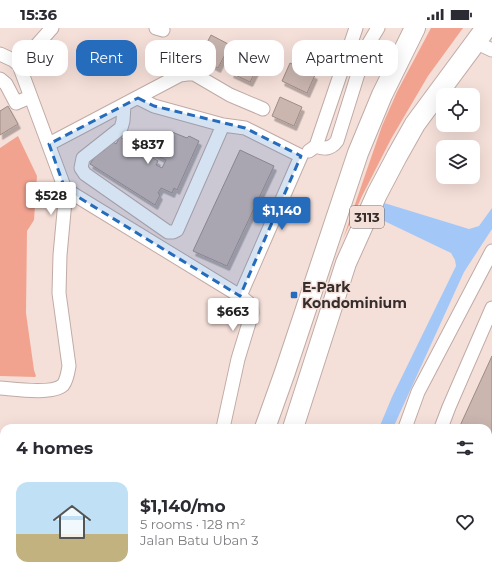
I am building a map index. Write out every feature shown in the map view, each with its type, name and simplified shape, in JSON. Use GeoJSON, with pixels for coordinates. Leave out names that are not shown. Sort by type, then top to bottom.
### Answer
{"type":"FeatureCollection","features":[{"type":"Feature","properties":{"kind":"highway","name":"3113"},"geometry":{"type":"LineString","coordinates":[[267,424],[358,153],[382,95],[415,28]]}},
{"type":"Feature","properties":{"kind":"highway","name":"3113"},"geometry":{"type":"LineString","coordinates":[[294,424],[346,263],[378,194],[415,124],[484,40]]}},
{"type":"Feature","properties":{"kind":"street"},"geometry":{"type":"LineString","coordinates":[[41,40],[52,28]]}},
{"type":"Feature","properties":{"kind":"street"},"geometry":{"type":"LineString","coordinates":[[240,296],[301,156],[316,146],[356,28]]}},
{"type":"Feature","properties":{"kind":"street"},"geometry":{"type":"LineString","coordinates":[[316,146],[328,148],[334,145],[337,141],[366,48],[378,28]]}},
{"type":"Feature","properties":{"kind":"street"},"geometry":{"type":"LineString","coordinates":[[0,54],[12,60]]}},
{"type":"Feature","properties":{"kind":"street"},"geometry":{"type":"LineString","coordinates":[[49,144],[180,75],[194,74],[230,95],[263,109]]}},
{"type":"Feature","properties":{"kind":"street"},"geometry":{"type":"LineString","coordinates":[[0,388],[42,391],[53,389],[63,384],[67,376],[69,366],[59,293],[65,189],[23,76]]}},
{"type":"Feature","properties":{"kind":"street"},"geometry":{"type":"LineString","coordinates":[[0,79],[6,84],[16,103],[30,97]]}},
{"type":"Feature","properties":{"kind":"street"},"geometry":{"type":"LineString","coordinates":[[138,98],[154,106],[223,125],[245,128],[301,156]]}},
{"type":"Feature","properties":{"kind":"street"},"geometry":{"type":"LineString","coordinates":[[124,105],[124,122],[121,128],[83,158],[81,168],[85,174],[168,232],[177,230],[223,125]]}},
{"type":"Feature","properties":{"kind":"street"},"geometry":{"type":"LineString","coordinates":[[65,189],[240,296],[250,304],[252,313],[238,359],[224,424]]}},
{"type":"Feature","properties":{"kind":"street"},"geometry":{"type":"LineString","coordinates":[[406,424],[418,392],[492,251]]}},
{"type":"Feature","properties":{"kind":"street"},"geometry":{"type":"LineString","coordinates":[[442,424],[492,308]]}},
{"type":"Feature","properties":{"kind":"highlighted area"},"geometry":{"type":"Polygon","coordinates":[[[138,98],[154,106],[245,128],[301,156],[240,296],[65,189],[49,144],[138,98]]]}},
{"type":"Feature","properties":{"kind":"shaded area"},"geometry":{"type":"Polygon","coordinates":[[[431,28],[463,28],[428,76],[391,139],[362,196],[343,239],[382,126],[397,92],[431,28]]]}},
{"type":"Feature","properties":{"kind":"shaded area"},"geometry":{"type":"Polygon","coordinates":[[[18,136],[37,176],[34,220],[27,231],[26,313],[35,377],[0,376],[0,148],[18,136]]]}},
{"type":"Feature","properties":{"kind":"water"},"geometry":{"type":"Polygon","coordinates":[[[381,202],[469,229],[479,226],[492,208],[492,229],[464,272],[395,424],[381,424],[392,397],[456,266],[455,260],[451,253],[380,219],[378,209],[381,202]]]}},
{"type":"Feature","properties":{"kind":"building"},"geometry":{"type":"Polygon","coordinates":[[[211,35],[224,42],[224,56],[218,68],[216,67],[216,40],[208,40],[211,35]]]}},
{"type":"Feature","properties":{"kind":"building"},"geometry":{"type":"Polygon","coordinates":[[[290,63],[292,64],[292,76],[315,76],[307,93],[282,81],[290,63]]]}},
{"type":"Feature","properties":{"kind":"building"},"geometry":{"type":"Polygon","coordinates":[[[237,76],[253,76],[250,82],[237,76]]]}},
{"type":"Feature","properties":{"kind":"building"},"geometry":{"type":"Polygon","coordinates":[[[280,97],[302,107],[294,126],[272,116],[280,97]]]}},
{"type":"Feature","properties":{"kind":"building"},"geometry":{"type":"Polygon","coordinates":[[[8,106],[18,124],[0,135],[0,111],[8,106]]]}},
{"type":"Feature","properties":{"kind":"building"},"geometry":{"type":"Polygon","coordinates":[[[172,132],[187,138],[189,136],[199,141],[177,190],[174,188],[172,193],[161,188],[158,193],[160,195],[155,205],[90,164],[100,149],[104,151],[111,140],[116,144],[120,137],[158,161],[156,165],[162,168],[166,160],[152,153],[161,133],[170,137],[172,132]]]}},
{"type":"Feature","properties":{"kind":"building"},"geometry":{"type":"Polygon","coordinates":[[[240,150],[274,166],[227,266],[193,251],[240,150]]]}},
{"type":"Feature","properties":{"kind":"building"},"geometry":{"type":"Polygon","coordinates":[[[492,356],[492,424],[461,424],[492,356]]]}},
{"type":"Feature","properties":{"kind":"place","name":"E-Park Kondominium"},"geometry":{"type":"Point","coordinates":[294,295]}}]}
